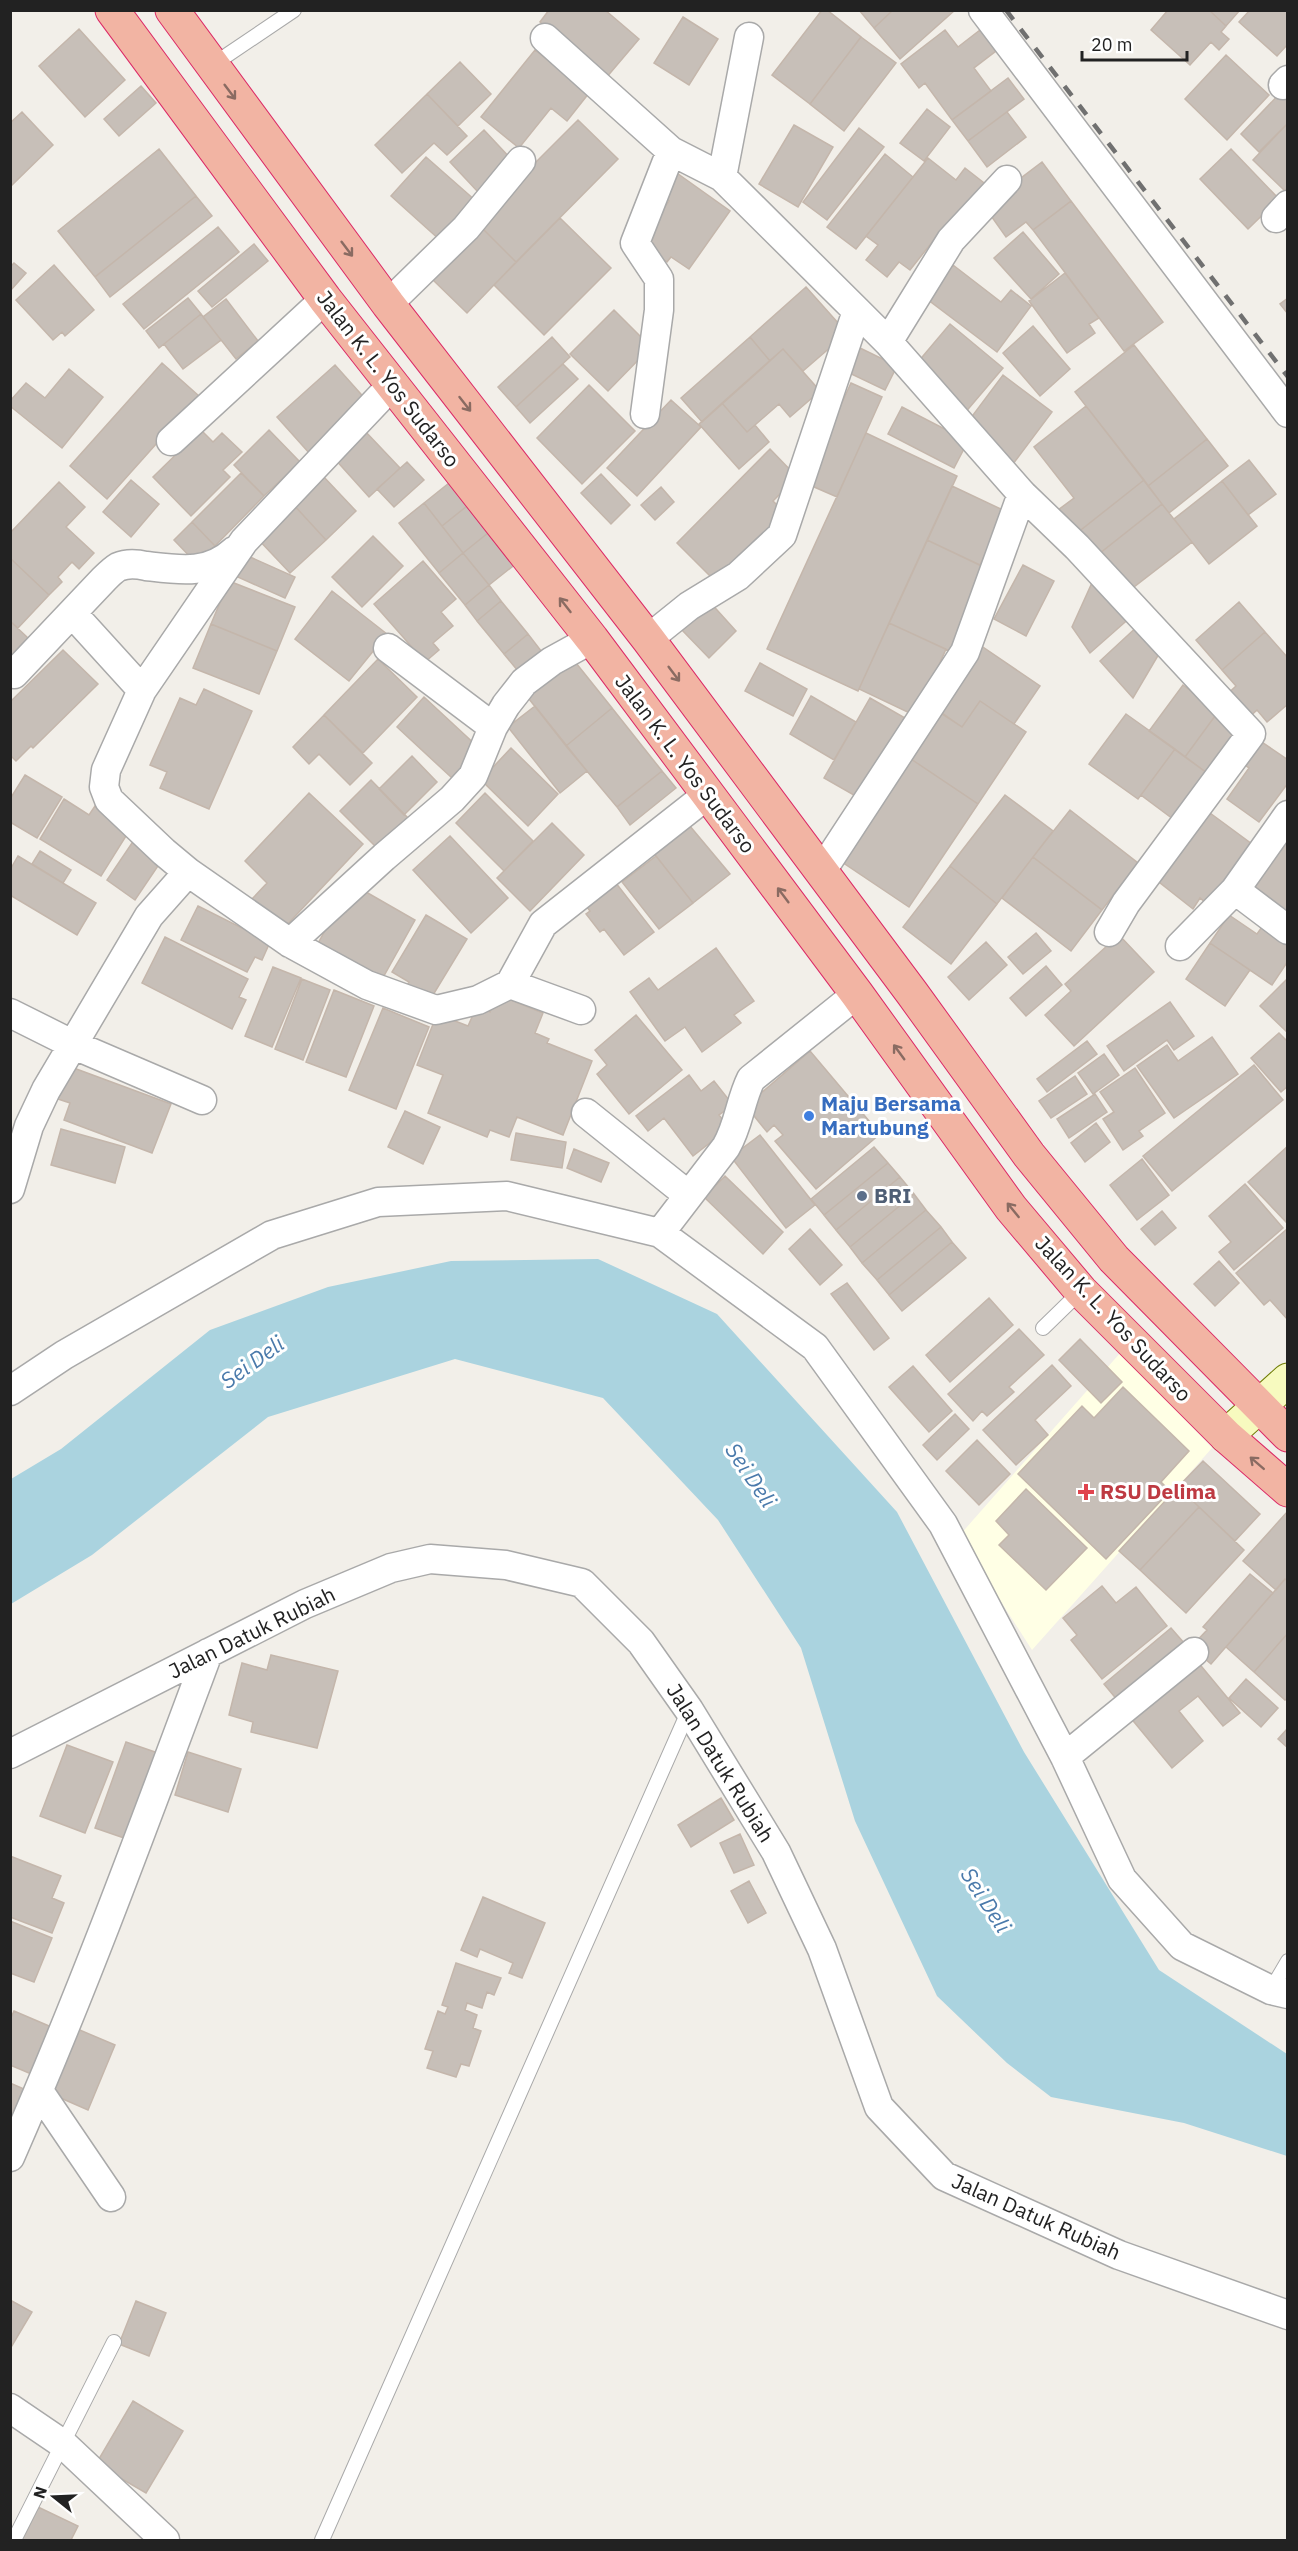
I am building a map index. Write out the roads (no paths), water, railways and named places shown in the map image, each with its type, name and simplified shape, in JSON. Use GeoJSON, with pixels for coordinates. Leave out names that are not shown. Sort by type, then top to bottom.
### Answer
{"type":"FeatureCollection","features":[{"type":"Feature","properties":{"kind":"highway","name":"Jalan K. L. Yos Sudarso"},"geometry":{"type":"LineString","coordinates":[[112,10],[325,299],[592,639],[878,1022],[1011,1208],[1081,1291],[1226,1436],[1287,1490]]}},
{"type":"Feature","properties":{"kind":"highway","name":"Jalan K. L. Yos Sudarso"},"geometry":{"type":"LineString","coordinates":[[172,10],[388,304],[648,639],[912,993],[1029,1155],[1114,1259],[1287,1435]]}},
{"type":"Feature","properties":{"kind":"highway"},"geometry":{"type":"LineString","coordinates":[[878,1022],[912,993]]}},
{"type":"Feature","properties":{"kind":"main road"},"geometry":{"type":"LineString","coordinates":[[1226,1436],[1287,1380]]}},
{"type":"Feature","properties":{"kind":"street"},"geometry":{"type":"LineString","coordinates":[[983,10],[1287,413]]}},
{"type":"Feature","properties":{"kind":"street"},"geometry":{"type":"LineString","coordinates":[[722,177],[749,37]]}},
{"type":"Feature","properties":{"kind":"street"},"geometry":{"type":"LineString","coordinates":[[545,38],[671,151],[722,177],[888,342],[1022,494],[1077,547],[1251,734],[1126,903],[1109,932]]}},
{"type":"Feature","properties":{"kind":"street"},"geometry":{"type":"LineString","coordinates":[[645,414],[659,310],[658,279],[635,243],[671,151]]}},
{"type":"Feature","properties":{"kind":"street"},"geometry":{"type":"LineString","coordinates":[[388,304],[466,228],[521,161]]}},
{"type":"Feature","properties":{"kind":"street"},"geometry":{"type":"LineString","coordinates":[[888,342],[951,240],[1007,180]]}},
{"type":"Feature","properties":{"kind":"street"},"geometry":{"type":"LineString","coordinates":[[171,441],[325,299]]}},
{"type":"Feature","properties":{"kind":"street"},"geometry":{"type":"LineString","coordinates":[[648,639],[689,606],[738,576],[782,535],[857,311]]}},
{"type":"Feature","properties":{"kind":"street"},"geometry":{"type":"LineString","coordinates":[[14,674],[104,579],[119,567],[140,565],[184,570],[200,569],[224,560],[392,385]]}},
{"type":"Feature","properties":{"kind":"street"},"geometry":{"type":"LineString","coordinates":[[821,872],[965,652],[1022,494]]}},
{"type":"Feature","properties":{"kind":"street"},"geometry":{"type":"LineString","coordinates":[[244,541],[142,690],[106,770],[104,787],[109,800],[164,852],[188,872],[290,943],[367,985],[436,1010],[477,1000],[510,984],[543,924],[707,795]]}},
{"type":"Feature","properties":{"kind":"street"},"geometry":{"type":"LineString","coordinates":[[72,613],[142,690]]}},
{"type":"Feature","properties":{"kind":"street"},"geometry":{"type":"LineString","coordinates":[[290,943],[384,857],[452,800],[473,776],[494,727],[506,705],[524,682],[552,661],[592,639]]}},
{"type":"Feature","properties":{"kind":"street"},"geometry":{"type":"LineString","coordinates":[[388,648],[494,727]]}},
{"type":"Feature","properties":{"kind":"street"},"geometry":{"type":"LineString","coordinates":[[1180,946],[1236,890],[1287,815]]}},
{"type":"Feature","properties":{"kind":"street"},"geometry":{"type":"LineString","coordinates":[[12,1178],[29,1126],[46,1090],[150,916],[188,872]]}},
{"type":"Feature","properties":{"kind":"street"},"geometry":{"type":"LineString","coordinates":[[1236,890],[1287,930]]}},
{"type":"Feature","properties":{"kind":"street"},"geometry":{"type":"LineString","coordinates":[[510,984],[581,1010]]}},
{"type":"Feature","properties":{"kind":"street"},"geometry":{"type":"LineString","coordinates":[[660,1233],[735,1132],[744,1093],[752,1079],[857,994]]}},
{"type":"Feature","properties":{"kind":"street"},"geometry":{"type":"LineString","coordinates":[[10,1013],[74,1045],[202,1100]]}},
{"type":"Feature","properties":{"kind":"street"},"geometry":{"type":"LineString","coordinates":[[586,1113],[688,1195]]}},
{"type":"Feature","properties":{"kind":"street"},"geometry":{"type":"LineString","coordinates":[[10,1390],[64,1355],[272,1235],[378,1202],[507,1196],[660,1233],[815,1347],[943,1524],[1065,1757],[1122,1879],[1182,1946],[1279,1992]]}},
{"type":"Feature","properties":{"kind":"street","name":"Jalan Datuk Rubiah"},"geometry":{"type":"LineString","coordinates":[[10,1754],[305,1604],[391,1568],[430,1559],[506,1565],[582,1583],[641,1642],[689,1710],[781,1863],[822,1949],[879,2107],[944,2176],[1119,2255],[1287,2315]]}},
{"type":"Feature","properties":{"kind":"street"},"geometry":{"type":"LineString","coordinates":[[1065,1757],[1194,1652]]}},
{"type":"Feature","properties":{"kind":"street"},"geometry":{"type":"LineString","coordinates":[[10,2157],[39,2091],[124,1876],[208,1653]]}},
{"type":"Feature","properties":{"kind":"street"},"geometry":{"type":"LineString","coordinates":[[39,2091],[111,2198]]}},
{"type":"Feature","properties":{"kind":"street"},"geometry":{"type":"LineString","coordinates":[[10,2408],[63,2444],[165,2541]]}},
{"type":"Feature","properties":{"kind":"lane"},"geometry":{"type":"LineString","coordinates":[[211,66],[294,10]]}},
{"type":"Feature","properties":{"kind":"lane"},"geometry":{"type":"LineString","coordinates":[[1043,1328],[1081,1291]]}},
{"type":"Feature","properties":{"kind":"lane"},"geometry":{"type":"LineString","coordinates":[[322,2541],[689,1710]]}},
{"type":"Feature","properties":{"kind":"lane"},"geometry":{"type":"LineString","coordinates":[[1279,1992],[1287,1961]]}},
{"type":"Feature","properties":{"kind":"lane"},"geometry":{"type":"LineString","coordinates":[[14,2541],[114,2342]]}},
{"type":"Feature","properties":{"kind":"water","name":"Sei Deli"},"geometry":{"type":"Polygon","coordinates":[[[598,1259],[717,1314],[897,1512],[1024,1752],[1159,1970],[1287,2054],[1287,2156],[1184,2123],[1051,2097],[1007,2063],[937,1996],[855,1821],[801,1648],[718,1520],[603,1398],[455,1359],[268,1417],[92,1555],[11,1604],[11,1479],[61,1449],[210,1330],[328,1287],[451,1261],[598,1259]]]}},
{"type":"Feature","properties":{"kind":"railway"},"geometry":{"type":"LineString","coordinates":[[1006,10],[1288,377]]}},
{"type":"Feature","properties":{"kind":"place","name":"Maju Bersama Martubung"},"geometry":{"type":"Point","coordinates":[809,1116]}},
{"type":"Feature","properties":{"kind":"place","name":"BRI"},"geometry":{"type":"Point","coordinates":[862,1196]}},
{"type":"Feature","properties":{"kind":"place","name":"RSU Delima"},"geometry":{"type":"Point","coordinates":[1086,1492]}}]}
